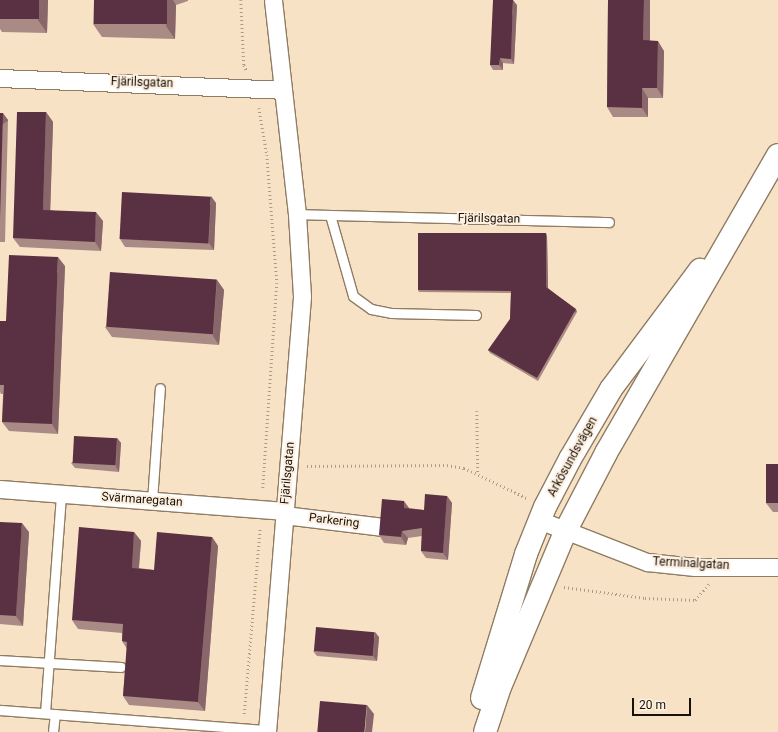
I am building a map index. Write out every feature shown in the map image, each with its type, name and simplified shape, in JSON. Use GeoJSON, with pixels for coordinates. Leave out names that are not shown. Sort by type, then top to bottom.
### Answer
{"type":"FeatureCollection","features":[{"type":"Feature","properties":{"kind":"main road","name":"Arkösundsvägen"},"geometry":{"type":"LineString","coordinates":[[485,732],[500,687],[546,572],[566,530],[606,453],[684,322],[742,216],[778,155]]}},
{"type":"Feature","properties":{"kind":"main road","name":"Arkösundsvägen"},"geometry":{"type":"LineString","coordinates":[[472,732],[526,554],[534,508],[570,459],[611,389],[742,216]]}},
{"type":"Feature","properties":{"kind":"street","name":"Fjärilsgatan"},"geometry":{"type":"LineString","coordinates":[[267,731],[302,296],[297,214],[273,0]]}},
{"type":"Feature","properties":{"kind":"street","name":"Fjärilsgatan"},"geometry":{"type":"LineString","coordinates":[[0,78],[283,90]]}},
{"type":"Feature","properties":{"kind":"street","name":"Svärmaregatan"},"geometry":{"type":"LineString","coordinates":[[0,489],[262,509],[284,513]]}},
{"type":"Feature","properties":{"kind":"street","name":"Terminalgatan"},"geometry":{"type":"LineString","coordinates":[[534,508],[566,530],[647,562],[720,567],[778,567]]}},
{"type":"Feature","properties":{"kind":"street","name":"Parkering"},"geometry":{"type":"LineString","coordinates":[[284,513],[383,527]]}},
{"type":"Feature","properties":{"kind":"lane","name":"Fjärilsgatan"},"geometry":{"type":"LineString","coordinates":[[297,214],[609,222]]}},
{"type":"Feature","properties":{"kind":"lane"},"geometry":{"type":"LineString","coordinates":[[330,215],[353,296],[371,309],[391,313],[476,315]]}},
{"type":"Feature","properties":{"kind":"lane"},"geometry":{"type":"LineString","coordinates":[[152,501],[160,388]]}},
{"type":"Feature","properties":{"kind":"lane"},"geometry":{"type":"LineString","coordinates":[[45,713],[61,494]]}},
{"type":"Feature","properties":{"kind":"lane"},"geometry":{"type":"LineString","coordinates":[[0,660],[121,667]]}},
{"type":"Feature","properties":{"kind":"lane"},"geometry":{"type":"LineString","coordinates":[[0,710],[267,731]]}},
{"type":"Feature","properties":{"kind":"lane"},"geometry":{"type":"LineString","coordinates":[[53,732],[55,714]]}},
{"type":"Feature","properties":{"kind":"path"},"geometry":{"type":"LineString","coordinates":[[242,0],[244,65],[255,88],[267,155],[277,283],[262,509],[242,728]]}},
{"type":"Feature","properties":{"kind":"path"},"geometry":{"type":"LineString","coordinates":[[477,411],[478,474]]}},
{"type":"Feature","properties":{"kind":"path"},"geometry":{"type":"LineString","coordinates":[[288,466],[447,465],[464,468],[478,474],[534,508]]}},
{"type":"Feature","properties":{"kind":"path"},"geometry":{"type":"LineString","coordinates":[[546,572],[563,587],[645,598],[695,600],[706,591],[720,567]]}},
{"type":"Feature","properties":{"kind":"building"},"geometry":{"type":"Polygon","coordinates":[[[0,0],[39,0],[39,19],[0,19],[0,0]]]}},
{"type":"Feature","properties":{"kind":"building"},"geometry":{"type":"Polygon","coordinates":[[[94,0],[167,0],[167,24],[94,24],[94,0]]]}},
{"type":"Feature","properties":{"kind":"building"},"geometry":{"type":"Polygon","coordinates":[[[493,0],[513,0],[511,59],[500,58],[499,65],[490,65],[493,0]]]}},
{"type":"Feature","properties":{"kind":"building"},"geometry":{"type":"Polygon","coordinates":[[[608,0],[644,0],[643,40],[658,41],[657,88],[642,88],[642,108],[607,107],[608,0]]]}},
{"type":"Feature","properties":{"kind":"building"},"geometry":{"type":"Polygon","coordinates":[[[17,112],[46,112],[43,210],[96,212],[95,242],[13,238],[17,112]]]}},
{"type":"Feature","properties":{"kind":"building"},"geometry":{"type":"Polygon","coordinates":[[[0,113],[3,113],[0,219],[0,113]]]}},
{"type":"Feature","properties":{"kind":"building"},"geometry":{"type":"Polygon","coordinates":[[[122,192],[211,197],[208,244],[120,239],[122,192]]]}},
{"type":"Feature","properties":{"kind":"building"},"geometry":{"type":"Polygon","coordinates":[[[418,233],[546,233],[546,287],[576,309],[537,378],[488,350],[510,319],[511,291],[418,290],[418,233]]]}},
{"type":"Feature","properties":{"kind":"building"},"geometry":{"type":"Polygon","coordinates":[[[9,255],[58,257],[52,424],[2,422],[4,385],[0,385],[0,321],[6,321],[9,255]]]}},
{"type":"Feature","properties":{"kind":"building"},"geometry":{"type":"Polygon","coordinates":[[[110,272],[217,279],[213,334],[106,327],[110,272]]]}},
{"type":"Feature","properties":{"kind":"building"},"geometry":{"type":"Polygon","coordinates":[[[74,436],[117,438],[116,465],[73,463],[74,436]]]}},
{"type":"Feature","properties":{"kind":"building"},"geometry":{"type":"Polygon","coordinates":[[[766,464],[778,464],[778,503],[766,503],[766,464]]]}},
{"type":"Feature","properties":{"kind":"building"},"geometry":{"type":"Polygon","coordinates":[[[425,494],[447,496],[443,553],[421,551],[422,528],[402,531],[401,537],[379,535],[382,499],[404,501],[404,508],[424,510],[425,494]]]}},
{"type":"Feature","properties":{"kind":"building"},"geometry":{"type":"Polygon","coordinates":[[[0,522],[22,523],[16,616],[0,615],[0,522]]]}},
{"type":"Feature","properties":{"kind":"building"},"geometry":{"type":"Polygon","coordinates":[[[79,527],[134,532],[132,568],[154,570],[157,532],[212,537],[198,702],[123,696],[127,642],[122,641],[123,624],[72,620],[79,527]]]}},
{"type":"Feature","properties":{"kind":"building"},"geometry":{"type":"Polygon","coordinates":[[[316,627],[375,632],[373,656],[314,651],[316,627]]]}},
{"type":"Feature","properties":{"kind":"building"},"geometry":{"type":"Polygon","coordinates":[[[320,701],[367,705],[364,732],[317,732],[320,701]]]}}]}
